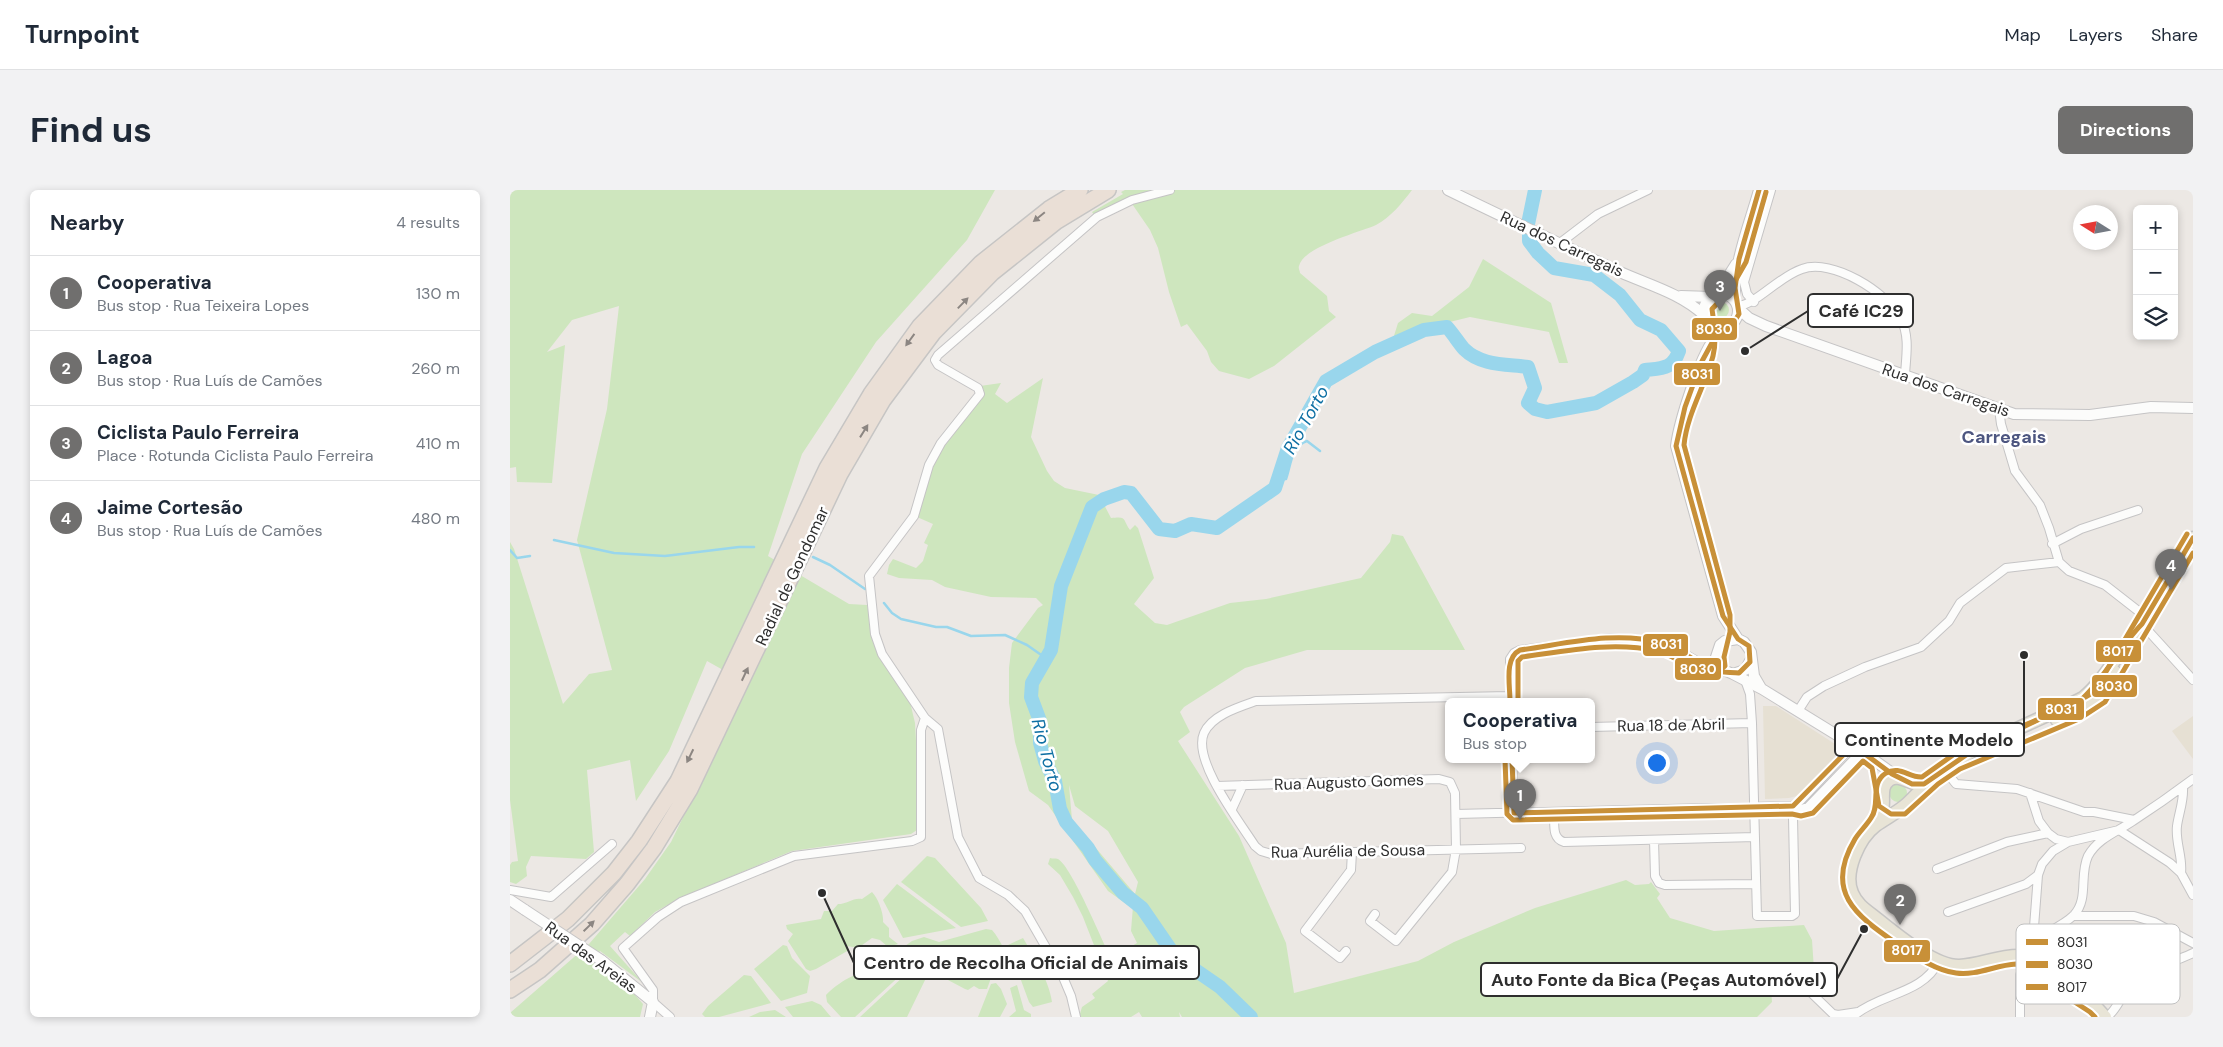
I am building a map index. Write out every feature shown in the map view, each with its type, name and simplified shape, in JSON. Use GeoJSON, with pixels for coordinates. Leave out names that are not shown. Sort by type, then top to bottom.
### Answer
{"type":"FeatureCollection","features":[{"type":"Feature","properties":{"kind":"highway","name":"Radial de Gondomar"},"geometry":{"type":"LineString","coordinates":[[510,990],[540,970],[592,924],[627,884],[654,848],[690,788],[718,715],[870,394],[920,326],[981,263],[1049,209],[1080,190]]}},
{"type":"Feature","properties":{"kind":"highway","name":"Radial de Gondomar"},"geometry":{"type":"LineString","coordinates":[[833,471],[933,334],[992,273],[1058,221],[1108,190]]}},
{"type":"Feature","properties":{"kind":"highway","name":"Radial de Gondomar"},"geometry":{"type":"LineString","coordinates":[[513,961],[568,919],[614,873],[639,841],[718,715]]}},
{"type":"Feature","properties":{"kind":"highway"},"geometry":{"type":"LineString","coordinates":[[510,1002],[540,970]]}},
{"type":"Feature","properties":{"kind":"main road"},"geometry":{"type":"LineString","coordinates":[[2016,957],[2004,956],[1958,966],[1939,961],[1862,908],[1851,892],[1850,879],[1856,852],[1865,837],[1876,825],[1907,803],[1944,769],[1969,753],[2083,698],[2097,685],[2134,632],[2144,621],[2193,538]]}},
{"type":"Feature","properties":{"kind":"main road"},"geometry":{"type":"LineString","coordinates":[[1876,825],[1882,811],[1883,792],[1890,780],[1904,780],[1915,785],[1927,783]]}},
{"type":"Feature","properties":{"kind":"main road"},"geometry":{"type":"LineString","coordinates":[[1904,780],[1912,791],[1907,803]]}},
{"type":"Feature","properties":{"kind":"main road"},"geometry":{"type":"LineString","coordinates":[[1883,792],[1885,802],[1893,807],[1907,803]]}},
{"type":"Feature","properties":{"kind":"main road"},"geometry":{"type":"LineString","coordinates":[[2093,1004],[2106,1017]]}},
{"type":"Feature","properties":{"kind":"street"},"geometry":{"type":"LineString","coordinates":[[1076,1017],[1071,996],[1063,977],[1025,911],[1008,895],[979,878],[958,837],[938,728],[925,718],[882,654],[875,634],[869,576],[914,516],[929,465],[941,442],[980,394],[978,388],[938,364],[935,360],[938,355],[1097,217],[1132,200],[1170,190]]}},
{"type":"Feature","properties":{"kind":"street","name":"Rua dos Carregais"},"geometry":{"type":"LineString","coordinates":[[1448,190],[1677,296],[1693,305],[1705,318]]}},
{"type":"Feature","properties":{"kind":"street"},"geometry":{"type":"LineString","coordinates":[[1560,243],[1598,214],[1648,190]]}},
{"type":"Feature","properties":{"kind":"street"},"geometry":{"type":"LineString","coordinates":[[1759,190],[1739,259],[1734,288],[1737,305],[1736,320],[1714,339],[1706,353],[1678,429],[1676,446],[1723,616],[1723,631],[1716,657],[1718,663],[1730,673],[1746,680],[1798,711],[1858,748],[1904,780]]}},
{"type":"Feature","properties":{"kind":"street"},"geometry":{"type":"LineString","coordinates":[[1754,302],[1744,288],[1744,282],[1771,190]]}},
{"type":"Feature","properties":{"kind":"street"},"geometry":{"type":"LineString","coordinates":[[1706,353],[1706,302],[1714,295],[1739,259]]}},
{"type":"Feature","properties":{"kind":"street"},"geometry":{"type":"LineString","coordinates":[[1714,295],[1724,294],[1737,305],[1746,305],[1754,302],[1780,279],[1805,268],[1819,266],[1863,281],[1879,294],[1901,318],[1908,342],[1905,375]]}},
{"type":"Feature","properties":{"kind":"street","name":"Rua dos Carregais"},"geometry":{"type":"LineString","coordinates":[[1677,296],[1714,295]]}},
{"type":"Feature","properties":{"kind":"street","name":"Rua dos Carregais"},"geometry":{"type":"LineString","coordinates":[[1737,305],[1749,318],[1766,326],[2014,414],[2090,415],[2151,407],[2193,408]]}},
{"type":"Feature","properties":{"kind":"street"},"geometry":{"type":"LineString","coordinates":[[1705,318],[1718,329],[1728,327]]}},
{"type":"Feature","properties":{"kind":"street","name":"Rua dos Carregais"},"geometry":{"type":"LineString","coordinates":[[1728,327],[1766,326]]}},
{"type":"Feature","properties":{"kind":"street"},"geometry":{"type":"LineString","coordinates":[[1999,409],[1999,418],[2015,471],[2040,505],[2049,528],[2058,562],[2069,571],[2105,585],[2144,621],[2193,680]]}},
{"type":"Feature","properties":{"kind":"street"},"geometry":{"type":"LineString","coordinates":[[2052,544],[2080,529],[2134,513],[2138,510]]}},
{"type":"Feature","properties":{"kind":"street"},"geometry":{"type":"LineString","coordinates":[[1798,711],[1807,697],[1824,686],[1865,667],[1921,647],[1949,621],[1960,603],[2006,568],[2058,562]]}},
{"type":"Feature","properties":{"kind":"street"},"geometry":{"type":"LineString","coordinates":[[1723,616],[1738,639],[1748,646],[1754,676],[1762,689]]}},
{"type":"Feature","properties":{"kind":"street"},"geometry":{"type":"LineString","coordinates":[[1510,698],[1510,659],[1514,653],[1520,650],[1610,638],[1630,638],[1661,643],[1706,665],[1714,672],[1730,673],[1745,670],[1751,659]]}},
{"type":"Feature","properties":{"kind":"street"},"geometry":{"type":"LineString","coordinates":[[1720,645],[1732,639],[1738,639]]}},
{"type":"Feature","properties":{"kind":"street"},"geometry":{"type":"LineString","coordinates":[[1706,665],[1718,663]]}},
{"type":"Feature","properties":{"kind":"street"},"geometry":{"type":"LineString","coordinates":[[1746,680],[1750,694],[1752,723],[1756,916],[1792,916],[1795,914],[1793,817]]}},
{"type":"Feature","properties":{"kind":"street"},"geometry":{"type":"LineString","coordinates":[[1232,809],[1209,773],[1202,752],[1204,731],[1214,721],[1236,708],[1256,701],[1445,699]]}},
{"type":"Feature","properties":{"kind":"street"},"geometry":{"type":"LineString","coordinates":[[650,1017],[653,990],[623,948],[658,917],[673,907],[794,856],[912,841],[921,837],[921,730],[925,718]]}},
{"type":"Feature","properties":{"kind":"street","name":"Rua 18 de Abril"},"geometry":{"type":"LineString","coordinates":[[1595,727],[1752,723]]}},
{"type":"Feature","properties":{"kind":"street"},"geometry":{"type":"LineString","coordinates":[[1793,806],[1858,748]]}},
{"type":"Feature","properties":{"kind":"street"},"geometry":{"type":"LineString","coordinates":[[1375,914],[1370,921],[1396,941],[1452,872],[1456,849],[1456,814],[1793,806],[1801,809],[1808,807],[1817,798],[1858,748]]}},
{"type":"Feature","properties":{"kind":"street"},"geometry":{"type":"LineString","coordinates":[[1512,763],[1514,813]]}},
{"type":"Feature","properties":{"kind":"street"},"geometry":{"type":"LineString","coordinates":[[1879,764],[1883,792]]}},
{"type":"Feature","properties":{"kind":"street"},"geometry":{"type":"LineString","coordinates":[[1944,769],[1956,784],[2017,789],[2084,812],[2094,812],[2134,820]]}},
{"type":"Feature","properties":{"kind":"street","name":"Rua Augusto Gomes"},"geometry":{"type":"LineString","coordinates":[[1217,786],[1439,779],[1450,782],[1455,794],[1456,814]]}},
{"type":"Feature","properties":{"kind":"street"},"geometry":{"type":"LineString","coordinates":[[2060,924],[2073,916],[2079,908],[2082,898],[2084,869],[2088,857],[2108,834],[2119,830],[2193,779]]}},
{"type":"Feature","properties":{"kind":"street"},"geometry":{"type":"LineString","coordinates":[[1232,809],[1243,785]]}},
{"type":"Feature","properties":{"kind":"street"},"geometry":{"type":"LineString","coordinates":[[2181,873],[2182,864],[2177,826],[2184,798],[2183,787]]}},
{"type":"Feature","properties":{"kind":"street"},"geometry":{"type":"LineString","coordinates":[[1810,790],[1817,798]]}},
{"type":"Feature","properties":{"kind":"street"},"geometry":{"type":"LineString","coordinates":[[2030,793],[2040,821],[2048,833],[2056,839],[2068,842]]}},
{"type":"Feature","properties":{"kind":"street","name":"Rua Aurélia de Sousa"},"geometry":{"type":"LineString","coordinates":[[1232,809],[1255,846],[1261,851],[1271,854],[1521,848]]}},
{"type":"Feature","properties":{"kind":"street"},"geometry":{"type":"LineString","coordinates":[[1554,812],[1555,835],[1558,840],[1564,842],[1755,838]]}},
{"type":"Feature","properties":{"kind":"street"},"geometry":{"type":"LineString","coordinates":[[2034,924],[2038,875],[2042,864],[2053,851],[2068,842],[2119,830],[2170,863],[2181,873],[2193,895]]}},
{"type":"Feature","properties":{"kind":"street"},"geometry":{"type":"LineString","coordinates":[[1937,869],[2007,842],[2048,833]]}},
{"type":"Feature","properties":{"kind":"street"},"geometry":{"type":"LineString","coordinates":[[1654,840],[1655,876],[1659,883],[1665,885],[1756,884]]}},
{"type":"Feature","properties":{"kind":"street"},"geometry":{"type":"LineString","coordinates":[[510,890],[551,897],[612,844]]}},
{"type":"Feature","properties":{"kind":"street"},"geometry":{"type":"LineString","coordinates":[[1346,951],[1340,958],[1305,931],[1351,870],[1352,852]]}},
{"type":"Feature","properties":{"kind":"street"},"geometry":{"type":"LineString","coordinates":[[1948,912],[2026,884],[2038,875]]}},
{"type":"Feature","properties":{"kind":"street","name":"Rua das Areias"},"geometry":{"type":"LineString","coordinates":[[510,900],[601,960],[670,1017]]}},
{"type":"Feature","properties":{"kind":"street"},"geometry":{"type":"LineString","coordinates":[[2073,916],[2134,916],[2158,924]]}},
{"type":"Feature","properties":{"kind":"street"},"geometry":{"type":"LineString","coordinates":[[2180,936],[2193,943]]}},
{"type":"Feature","properties":{"kind":"street"},"geometry":{"type":"LineString","coordinates":[[2180,959],[2193,953]]}},
{"type":"Feature","properties":{"kind":"street"},"geometry":{"type":"LineString","coordinates":[[1744,972],[1802,984],[1833,1014],[1838,1015],[1855,1014],[1918,984],[1934,971],[1939,961]]}},
{"type":"Feature","properties":{"kind":"street"},"geometry":{"type":"LineString","coordinates":[[2020,1004],[2020,1017]]}},
{"type":"Feature","properties":{"kind":"street"},"geometry":{"type":"LineString","coordinates":[[2106,1017],[2116,1010],[2119,1004]]}},
{"type":"Feature","properties":{"kind":"shaded area"},"geometry":{"type":"Polygon","coordinates":[[[1763,706],[1776,706],[1835,744],[1836,754],[1833,759],[1797,796],[1765,799],[1763,706]]]}},
{"type":"Feature","properties":{"kind":"shaded area"},"geometry":{"type":"Polygon","coordinates":[[[2193,716],[2193,759],[2172,731],[2193,716]]]}},
{"type":"Feature","properties":{"kind":"green space"},"geometry":{"type":"Polygon","coordinates":[[[510,190],[995,190],[967,240],[876,342],[802,454],[768,556],[849,604],[867,605],[878,655],[910,702],[915,723],[920,810],[917,830],[911,834],[792,851],[680,898],[655,912],[630,936],[625,932],[610,946],[643,983],[600,951],[592,962],[636,996],[643,1004],[640,1017],[510,1017],[510,1013],[589,944],[645,879],[671,842],[748,684],[707,661],[669,751],[636,801],[630,760],[587,770],[594,852],[586,859],[531,856],[526,867],[527,876],[516,884],[510,882],[510,865],[512,862],[518,861],[510,800],[510,542],[514,549],[563,704],[589,674],[612,670],[577,540],[607,409],[619,306],[572,320],[547,352],[565,345],[552,483],[517,482],[516,467],[510,468],[510,190]]]}},
{"type":"Feature","properties":{"kind":"green space"},"geometry":{"type":"Polygon","coordinates":[[[1125,190],[1412,190],[1396,209],[1381,222],[1321,247],[1303,259],[1299,267],[1300,273],[1327,296],[1329,311],[1336,317],[1274,366],[1249,379],[1219,371],[1211,362],[1207,351],[1187,324],[1181,327],[1169,292],[1158,248],[1150,230],[1128,198],[1094,215],[1092,212],[1123,194],[1121,192],[1125,190]]]}},
{"type":"Feature","properties":{"kind":"green space"},"geometry":{"type":"Polygon","coordinates":[[[1483,259],[1551,303],[1568,363],[1559,363],[1549,332],[1470,317],[1421,329],[1393,339],[1398,323],[1412,313],[1432,316],[1469,287],[1483,259]]]}},
{"type":"Feature","properties":{"kind":"green space"},"geometry":{"type":"Polygon","coordinates":[[[1721,302],[1729,310],[1721,318],[1713,310],[1721,302]]]}},
{"type":"Feature","properties":{"kind":"green space"},"geometry":{"type":"Polygon","coordinates":[[[1043,378],[1031,437],[1047,471],[1054,481],[1065,488],[1099,495],[1111,518],[1120,517],[1124,519],[1130,530],[1135,525],[1138,528],[1154,578],[1134,604],[1155,623],[1167,625],[1230,603],[1266,599],[1361,578],[1390,542],[1392,534],[1403,536],[1465,650],[1307,650],[1245,668],[1184,707],[1180,712],[1190,732],[1178,741],[1239,836],[1286,943],[1294,993],[1418,961],[1454,942],[1535,908],[1626,880],[1635,885],[1649,884],[1651,882],[1660,894],[1657,898],[1670,918],[1714,931],[1804,925],[1812,940],[1814,970],[1799,978],[1770,978],[1772,1002],[1757,1017],[1182,1017],[1179,1012],[1180,1017],[1142,1017],[1139,1012],[1131,1017],[1079,1017],[1082,1007],[1095,998],[1092,994],[1108,981],[1083,917],[1060,875],[1048,864],[1050,858],[1058,859],[1071,875],[1111,958],[1137,943],[1131,931],[1133,906],[1132,908],[1108,891],[1048,805],[1029,791],[1015,742],[1009,703],[1009,668],[1012,643],[1038,608],[1043,605],[1036,598],[991,597],[945,587],[932,580],[899,578],[887,574],[893,559],[916,568],[923,561],[928,545],[924,543],[933,524],[917,517],[924,485],[938,454],[981,399],[984,390],[980,386],[1001,383],[995,394],[1007,403],[1043,378]],[[1069,785],[1072,820],[1135,894],[1138,882],[1108,831],[1075,806],[1069,785]]]}},
{"type":"Feature","properties":{"kind":"green space"},"geometry":{"type":"Polygon","coordinates":[[[1894,784],[1902,784],[1907,789],[1905,800],[1894,802],[1889,797],[1889,789],[1894,784]]]}},
{"type":"Feature","properties":{"kind":"green space"},"geometry":{"type":"Polygon","coordinates":[[[927,856],[935,858],[981,908],[988,921],[961,927],[901,882],[927,856]]]}},
{"type":"Feature","properties":{"kind":"green space"},"geometry":{"type":"Polygon","coordinates":[[[897,884],[956,928],[903,938],[883,900],[897,884]]]}},
{"type":"Feature","properties":{"kind":"green space"},"geometry":{"type":"Polygon","coordinates":[[[872,892],[880,906],[883,922],[889,928],[889,937],[898,944],[888,947],[880,940],[872,938],[858,948],[847,946],[849,950],[816,969],[810,971],[806,969],[788,941],[793,934],[787,929],[786,925],[821,919],[824,911],[832,911],[838,904],[862,899],[872,892]]]}},
{"type":"Feature","properties":{"kind":"green space"},"geometry":{"type":"Polygon","coordinates":[[[986,929],[992,930],[998,939],[1006,954],[1010,970],[1001,972],[997,978],[991,978],[987,989],[979,989],[974,986],[968,990],[965,989],[931,971],[928,961],[922,954],[909,950],[905,946],[912,941],[924,937],[939,942],[986,929]]]}},
{"type":"Feature","properties":{"kind":"green space"},"geometry":{"type":"Polygon","coordinates":[[[1023,938],[1044,977],[1052,1002],[1033,1007],[1029,1002],[1008,945],[1023,938]]]}},
{"type":"Feature","properties":{"kind":"green space"},"geometry":{"type":"Polygon","coordinates":[[[783,945],[787,946],[792,958],[810,976],[807,993],[781,1001],[754,969],[783,945]]]}},
{"type":"Feature","properties":{"kind":"green space"},"geometry":{"type":"Polygon","coordinates":[[[896,953],[907,955],[917,960],[855,1017],[841,1017],[827,1002],[826,995],[836,986],[863,972],[876,970],[886,956],[896,953]]]}},
{"type":"Feature","properties":{"kind":"green space"},"geometry":{"type":"Polygon","coordinates":[[[920,961],[926,967],[927,976],[907,1017],[860,1017],[920,961]]]}},
{"type":"Feature","properties":{"kind":"green space"},"geometry":{"type":"Polygon","coordinates":[[[744,975],[751,976],[771,1003],[719,1017],[705,1017],[702,1014],[708,1006],[744,975]]]}},
{"type":"Feature","properties":{"kind":"green space"},"geometry":{"type":"Polygon","coordinates":[[[996,983],[1001,989],[1007,1004],[1000,1017],[978,1017],[991,984],[996,983]]]}},
{"type":"Feature","properties":{"kind":"green space"},"geometry":{"type":"Polygon","coordinates":[[[1017,985],[1024,1010],[1031,1014],[1031,1017],[1009,1017],[1016,1011],[1010,988],[1017,985]]]}},
{"type":"Feature","properties":{"kind":"green space"},"geometry":{"type":"Polygon","coordinates":[[[812,1001],[821,1005],[831,1017],[793,1017],[785,1007],[812,1001]]]}},
{"type":"Feature","properties":{"kind":"green space"},"geometry":{"type":"Polygon","coordinates":[[[775,1010],[786,1017],[749,1017],[760,1012],[775,1010]]]}},
{"type":"Feature","properties":{"kind":"waterway","name":"Rio Torto"},"geometry":{"type":"LineString","coordinates":[[1528,224],[1535,190]]}},
{"type":"Feature","properties":{"kind":"waterway","name":"Rio Torto"},"geometry":{"type":"LineString","coordinates":[[1251,1017],[1220,987],[1175,956],[1142,908],[1123,893],[1095,860],[1088,848],[1066,822],[1060,809],[1055,781],[1045,761],[1040,743],[1040,721],[1031,697],[1032,683],[1051,650],[1061,586],[1092,507],[1104,499],[1124,492],[1131,493],[1159,529],[1175,531],[1191,524],[1217,528],[1275,488],[1288,448],[1326,381],[1375,352],[1424,330],[1447,327],[1464,349],[1478,359],[1528,367],[1535,388],[1528,403],[1535,409],[1547,412],[1596,403],[1633,382],[1643,375],[1645,370],[1657,369],[1674,361],[1679,351],[1661,330],[1640,320],[1620,295],[1594,275],[1554,268],[1538,253],[1529,241],[1529,234]]}},
{"type":"Feature","properties":{"kind":"waterway"},"geometry":{"type":"LineString","coordinates":[[1277,480],[1286,479],[1292,457],[1302,443],[1307,441],[1320,451]]}},
{"type":"Feature","properties":{"kind":"waterway"},"geometry":{"type":"LineString","coordinates":[[554,540],[614,553],[665,556],[739,547],[754,547]]}},
{"type":"Feature","properties":{"kind":"waterway"},"geometry":{"type":"LineString","coordinates":[[510,550],[517,558],[530,556]]}},
{"type":"Feature","properties":{"kind":"waterway"},"geometry":{"type":"LineString","coordinates":[[813,557],[830,565],[865,589]]}},
{"type":"Feature","properties":{"kind":"waterway"},"geometry":{"type":"LineString","coordinates":[[884,603],[892,613],[901,619],[936,627],[947,627],[971,636],[1005,635],[1027,645],[1047,659]]}},
{"type":"Feature","properties":{"kind":"transit line","name":"8031"},"geometry":{"type":"LineString","coordinates":[[1510,698],[1510,665],[1515,654],[1520,650],[1590,639],[1644,639],[1661,643],[1715,671],[1739,673],[1750,662],[1749,646],[1738,639],[1723,616],[1676,446],[1685,407],[1701,363],[1713,341],[1734,322],[1739,314],[1735,288],[1739,259],[1759,190]]}},
{"type":"Feature","properties":{"kind":"transit line","name":"8030"},"geometry":{"type":"LineString","coordinates":[[1518,698],[1518,661],[1522,657],[1590,648],[1624,647],[1664,653],[1701,670],[1710,672],[1718,671],[1725,666],[1724,657],[1730,632],[1730,615],[1684,445],[1692,411],[1713,356],[1715,338],[1712,309],[1730,290],[1746,262],[1766,192]]}},
{"type":"Feature","properties":{"kind":"transit line","name":"8017"},"geometry":{"type":"LineString","coordinates":[[2016,964],[1964,974],[1940,969],[1910,952],[1881,933],[1857,912],[1849,900],[1844,887],[1843,873],[1846,857],[1855,839],[1874,813],[1876,789],[1881,778],[1886,773],[1896,770],[1922,777],[1953,755],[2068,707],[2094,692],[2187,534]]}},
{"type":"Feature","properties":{"kind":"transit line","name":"8031"},"geometry":{"type":"LineString","coordinates":[[1512,763],[1514,813],[1793,806],[1853,745],[1892,774],[1912,784],[1924,784],[1969,753],[2083,698],[2142,624],[2193,538]]}},
{"type":"Feature","properties":{"kind":"transit line","name":"8030"},"geometry":{"type":"LineString","coordinates":[[1505,763],[1507,814],[1513,820],[1792,814],[1801,816],[1813,813],[1863,761],[1872,768],[1879,806],[1891,814],[1905,814],[1938,784],[1960,769],[2079,719],[2105,702],[2193,553]]}},
{"type":"Feature","properties":{"kind":"transit line","name":"8017"},"geometry":{"type":"LineString","coordinates":[[2078,1004],[2095,1017]]}},
{"type":"Feature","properties":{"kind":"place","name":"Ciclista Paulo Ferreira"},"geometry":{"type":"Point","coordinates":[1720,311]}},
{"type":"Feature","properties":{"kind":"place","name":"Café IC29"},"geometry":{"type":"Point","coordinates":[1745,351]}},
{"type":"Feature","properties":{"kind":"place","name":"Jaime Cortesão"},"geometry":{"type":"Point","coordinates":[2171,590]}},
{"type":"Feature","properties":{"kind":"place","name":"Continente Modelo"},"geometry":{"type":"Point","coordinates":[2024,655]}},
{"type":"Feature","properties":{"kind":"place","name":"Cooperativa"},"geometry":{"type":"Point","coordinates":[1520,820]}},
{"type":"Feature","properties":{"kind":"place","name":"Centro de Recolha Oficial de Animais"},"geometry":{"type":"Point","coordinates":[822,893]}},
{"type":"Feature","properties":{"kind":"place","name":"Lagoa"},"geometry":{"type":"Point","coordinates":[1900,925]}},
{"type":"Feature","properties":{"kind":"place","name":"Auto Fonte da Bica (Peças Automóvel)"},"geometry":{"type":"Point","coordinates":[1864,929]}},
{"type":"Feature","properties":{"kind":"district","name":"Carregais"},"geometry":{"type":"Point","coordinates":[2004,437]}}]}
